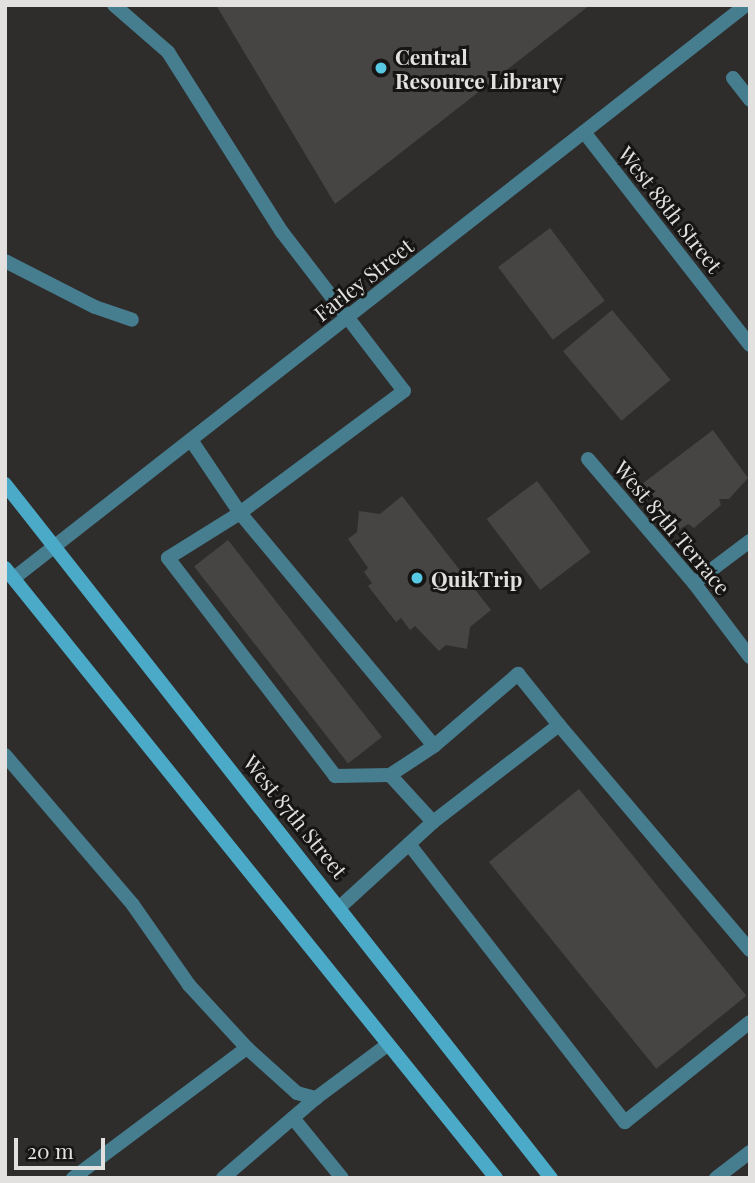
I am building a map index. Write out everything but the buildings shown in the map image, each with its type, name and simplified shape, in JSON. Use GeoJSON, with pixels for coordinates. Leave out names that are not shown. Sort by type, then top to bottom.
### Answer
{"type":"FeatureCollection","features":[{"type":"Feature","properties":{"kind":"main road","name":"West 87th Street"},"geometry":{"type":"LineString","coordinates":[[5,484],[341,906],[551,1178]]}},
{"type":"Feature","properties":{"kind":"main road"},"geometry":{"type":"LineString","coordinates":[[8,577],[496,1178]]}},
{"type":"Feature","properties":{"kind":"street"},"geometry":{"type":"LineString","coordinates":[[114,5],[168,52],[231,157],[347,318],[404,391],[240,513],[168,558],[335,776],[390,775],[433,746],[518,674],[750,950]]}},
{"type":"Feature","properties":{"kind":"street","name":"Farley Street"},"geometry":{"type":"LineString","coordinates":[[8,577],[55,546],[746,5]]}},
{"type":"Feature","properties":{"kind":"street"},"geometry":{"type":"LineString","coordinates":[[733,78],[750,100]]}},
{"type":"Feature","properties":{"kind":"street","name":"West 88th Street"},"geometry":{"type":"LineString","coordinates":[[584,132],[750,345]]}},
{"type":"Feature","properties":{"kind":"street"},"geometry":{"type":"LineString","coordinates":[[5,261],[94,307],[132,320]]}},
{"type":"Feature","properties":{"kind":"street"},"geometry":{"type":"LineString","coordinates":[[191,440],[240,513],[433,746]]}},
{"type":"Feature","properties":{"kind":"street","name":"West 87th Terrace"},"geometry":{"type":"LineString","coordinates":[[588,459],[694,583],[750,657]]}},
{"type":"Feature","properties":{"kind":"street"},"geometry":{"type":"LineString","coordinates":[[694,583],[750,541]]}},
{"type":"Feature","properties":{"kind":"street"},"geometry":{"type":"LineString","coordinates":[[341,906],[433,822],[559,725]]}},
{"type":"Feature","properties":{"kind":"street"},"geometry":{"type":"LineString","coordinates":[[5,755],[133,905],[189,985],[247,1048],[297,1093],[316,1098]]}},
{"type":"Feature","properties":{"kind":"street"},"geometry":{"type":"LineString","coordinates":[[390,775],[433,822]]}},
{"type":"Feature","properties":{"kind":"street"},"geometry":{"type":"LineString","coordinates":[[409,844],[625,1122],[750,1022]]}},
{"type":"Feature","properties":{"kind":"street"},"geometry":{"type":"LineString","coordinates":[[223,1178],[316,1098],[387,1045]]}},
{"type":"Feature","properties":{"kind":"street"},"geometry":{"type":"LineString","coordinates":[[73,1178],[247,1048]]}},
{"type":"Feature","properties":{"kind":"street"},"geometry":{"type":"LineString","coordinates":[[293,1118],[342,1178]]}},
{"type":"Feature","properties":{"kind":"street"},"geometry":{"type":"LineString","coordinates":[[716,1178],[750,1152]]}},
{"type":"Feature","properties":{"kind":"place","name":"Central Resource Library"},"geometry":{"type":"Point","coordinates":[381,68]}},
{"type":"Feature","properties":{"kind":"place","name":"QuikTrip"},"geometry":{"type":"Point","coordinates":[417,578]}}]}
